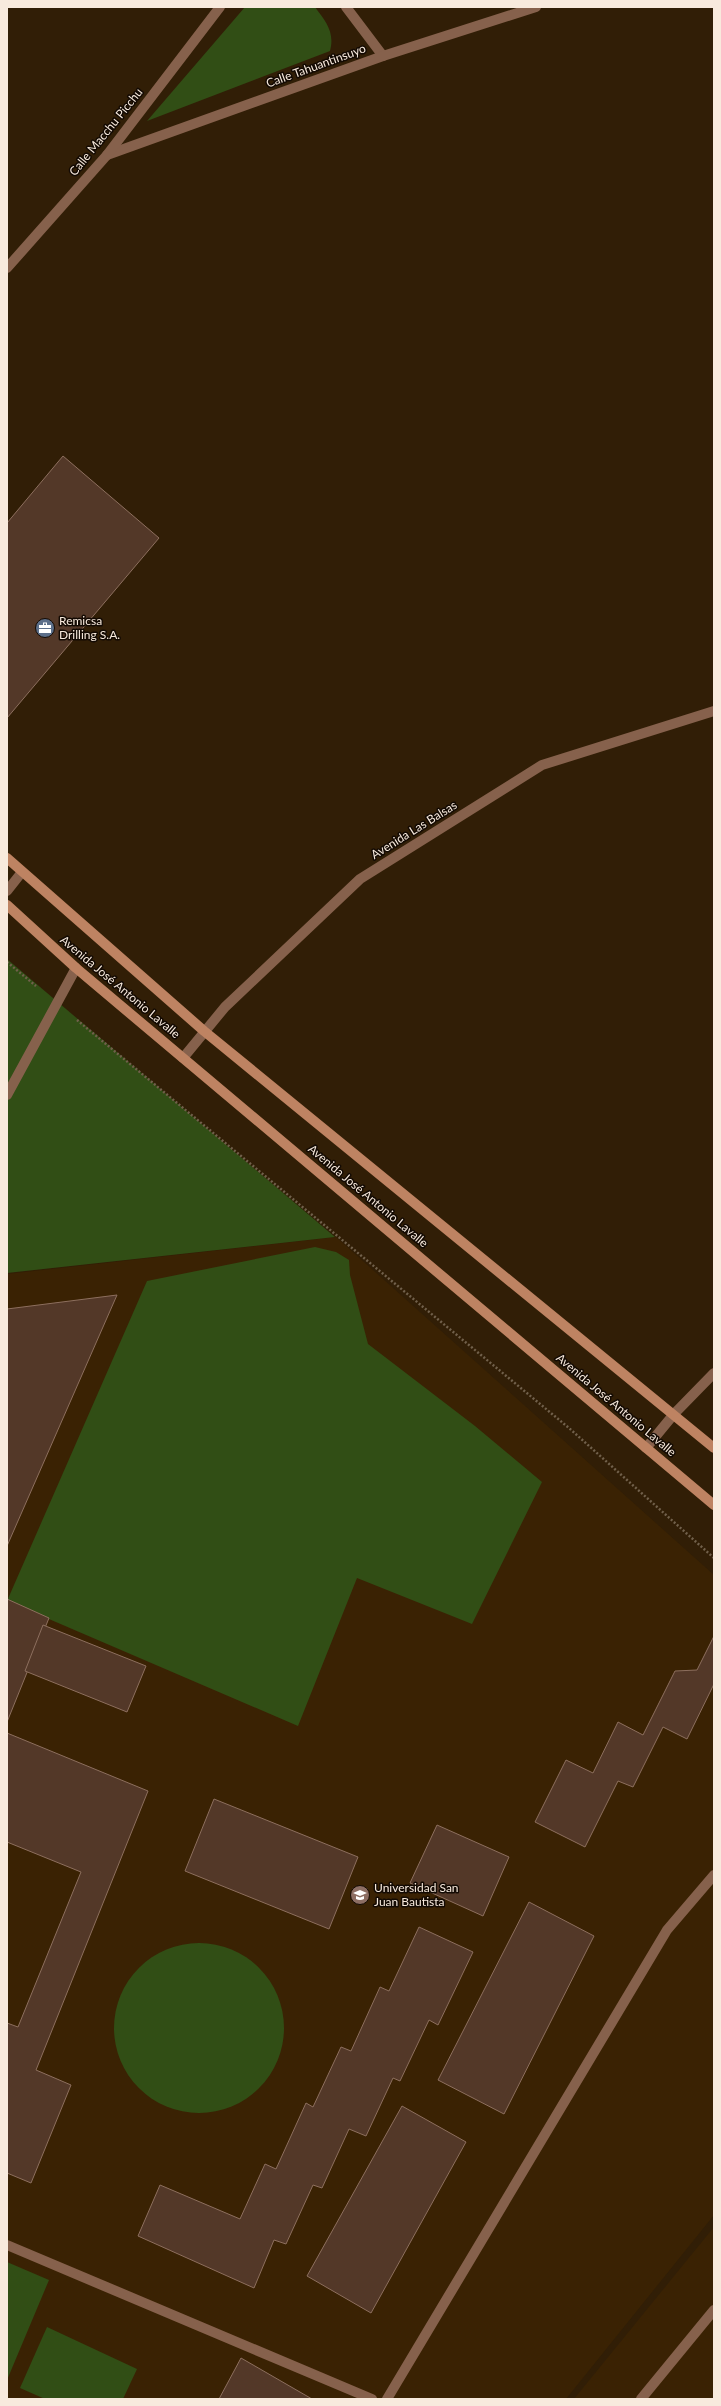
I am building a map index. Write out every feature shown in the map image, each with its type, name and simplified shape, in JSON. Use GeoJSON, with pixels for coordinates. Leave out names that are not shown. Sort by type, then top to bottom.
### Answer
{"type":"FeatureCollection","features":[{"type":"Feature","properties":{"kind":"main road","name":"Avenida José Antonio Lavalle"},"geometry":{"type":"LineString","coordinates":[[7,858],[204,1031],[714,1448]]}},
{"type":"Feature","properties":{"kind":"main road","name":"Avenida José Antonio Lavalle"},"geometry":{"type":"LineString","coordinates":[[7,905],[76,968],[714,1505]]}},
{"type":"Feature","properties":{"kind":"street","name":"Calle Macchu Picchu"},"geometry":{"type":"LineString","coordinates":[[7,268],[107,155],[220,7]]}},
{"type":"Feature","properties":{"kind":"street"},"geometry":{"type":"LineString","coordinates":[[346,7],[382,56]]}},
{"type":"Feature","properties":{"kind":"street","name":"Calle Tahuantinsuyo"},"geometry":{"type":"LineString","coordinates":[[107,155],[382,56],[536,7]]}},
{"type":"Feature","properties":{"kind":"street","name":"Avenida Las Balsas"},"geometry":{"type":"LineString","coordinates":[[183,1058],[225,1007],[360,879],[542,765],[714,711]]}},
{"type":"Feature","properties":{"kind":"street"},"geometry":{"type":"LineString","coordinates":[[7,891],[22,872]]}},
{"type":"Feature","properties":{"kind":"street"},"geometry":{"type":"LineString","coordinates":[[7,1095],[55,1002],[76,968]]}},
{"type":"Feature","properties":{"kind":"street"},"geometry":{"type":"LineString","coordinates":[[646,1448],[674,1414],[714,1373]]}},
{"type":"Feature","properties":{"kind":"street"},"geometry":{"type":"LineString","coordinates":[[388,2399],[667,1930],[714,1875]]}},
{"type":"Feature","properties":{"kind":"street"},"geometry":{"type":"LineString","coordinates":[[7,2245],[372,2399]]}},
{"type":"Feature","properties":{"kind":"street"},"geometry":{"type":"LineString","coordinates":[[641,2399],[714,2310]]}},
{"type":"Feature","properties":{"kind":"path"},"geometry":{"type":"LineString","coordinates":[[7,962],[569,1428],[714,1558]]}},
{"type":"Feature","properties":{"kind":"shaded area","name":"Universidad San Juan Bautista"},"geometry":{"type":"Polygon","coordinates":[[[336,1237],[714,1575],[714,2215],[566,2399],[7,2399],[7,1274],[336,1237]]]}},
{"type":"Feature","properties":{"kind":"shaded area"},"geometry":{"type":"Polygon","coordinates":[[[714,2227],[714,2399],[574,2399],[714,2227]]]}},
{"type":"Feature","properties":{"kind":"green space"},"geometry":{"type":"Polygon","coordinates":[[[245,7],[315,7],[326,23],[330,33],[330,51],[147,121],[245,7]]]}},
{"type":"Feature","properties":{"kind":"green space"},"geometry":{"type":"Polygon","coordinates":[[[7,959],[335,1237],[7,1273],[7,959]]]}},
{"type":"Feature","properties":{"kind":"green space"},"geometry":{"type":"Polygon","coordinates":[[[315,1247],[336,1252],[349,1260],[350,1275],[368,1344],[475,1426],[542,1482],[472,1624],[357,1578],[298,1726],[7,1601],[147,1281],[315,1247]]]}},
{"type":"Feature","properties":{"kind":"green space"},"geometry":{"type":"Polygon","coordinates":[[[191,1943],[207,1943],[232,1949],[253,1962],[265,1974],[278,1995],[281,2003],[284,2028],[283,2045],[278,2061],[265,2082],[253,2094],[232,2107],[224,2110],[207,2113],[191,2113],[166,2107],[145,2094],[133,2082],[120,2061],[117,2053],[114,2036],[114,2020],[120,1995],[133,1974],[145,1962],[166,1949],[174,1946],[191,1943]]]}},
{"type":"Feature","properties":{"kind":"green space"},"geometry":{"type":"Polygon","coordinates":[[[7,2262],[49,2280],[7,2380],[7,2262]]]}},
{"type":"Feature","properties":{"kind":"green space"},"geometry":{"type":"Polygon","coordinates":[[[47,2327],[137,2369],[123,2399],[45,2399],[20,2388],[47,2327]]]}},
{"type":"Feature","properties":{"kind":"building","name":"Remicsa Drilling S.A."},"geometry":{"type":"Polygon","coordinates":[[[63,456],[159,538],[7,718],[7,523],[63,456]]]}},
{"type":"Feature","properties":{"kind":"building"},"geometry":{"type":"Polygon","coordinates":[[[117,1295],[7,1546],[7,1309],[117,1295]]]}},
{"type":"Feature","properties":{"kind":"building"},"geometry":{"type":"Polygon","coordinates":[[[7,1599],[49,1618],[7,1722],[7,1599]]]}},
{"type":"Feature","properties":{"kind":"building"},"geometry":{"type":"Polygon","coordinates":[[[43,1625],[146,1666],[127,1712],[25,1671],[43,1625]]]}},
{"type":"Feature","properties":{"kind":"building"},"geometry":{"type":"Polygon","coordinates":[[[714,1636],[714,1684],[687,1739],[663,1727],[633,1787],[618,1781],[585,1847],[535,1822],[566,1760],[593,1773],[618,1722],[643,1735],[675,1671],[697,1670],[714,1636]]]}},
{"type":"Feature","properties":{"kind":"building"},"geometry":{"type":"Polygon","coordinates":[[[7,1733],[148,1791],[36,2070],[71,2085],[31,2183],[7,2173],[7,2023],[18,2027],[81,1872],[7,1842],[7,1733]]]}},
{"type":"Feature","properties":{"kind":"building"},"geometry":{"type":"Polygon","coordinates":[[[214,1799],[358,1857],[329,1929],[185,1871],[214,1799]]]}},
{"type":"Feature","properties":{"kind":"building"},"geometry":{"type":"Polygon","coordinates":[[[437,1825],[509,1857],[483,1916],[410,1883],[437,1825]]]}},
{"type":"Feature","properties":{"kind":"building"},"geometry":{"type":"Polygon","coordinates":[[[529,1902],[594,1936],[504,2114],[438,2080],[529,1902]]]}},
{"type":"Feature","properties":{"kind":"building"},"geometry":{"type":"Polygon","coordinates":[[[419,1927],[473,1952],[438,2025],[429,2020],[400,2081],[393,2078],[366,2136],[349,2129],[322,2188],[313,2185],[286,2244],[274,2240],[254,2288],[138,2236],[160,2185],[240,2219],[265,2164],[276,2169],[306,2103],[313,2107],[341,2047],[351,2051],[380,1987],[389,1991],[419,1927]]]}},
{"type":"Feature","properties":{"kind":"building"},"geometry":{"type":"Polygon","coordinates":[[[402,2106],[466,2142],[371,2313],[307,2276],[402,2106]]]}},
{"type":"Feature","properties":{"kind":"building"},"geometry":{"type":"Polygon","coordinates":[[[241,2358],[312,2399],[219,2399],[241,2358]]]}},
{"type":"Feature","properties":{"kind":"place","name":"Remicsa Drilling S.A."},"geometry":{"type":"Point","coordinates":[45,628]}},
{"type":"Feature","properties":{"kind":"place","name":"Universidad San Juan Bautista"},"geometry":{"type":"Point","coordinates":[360,1895]}}]}
